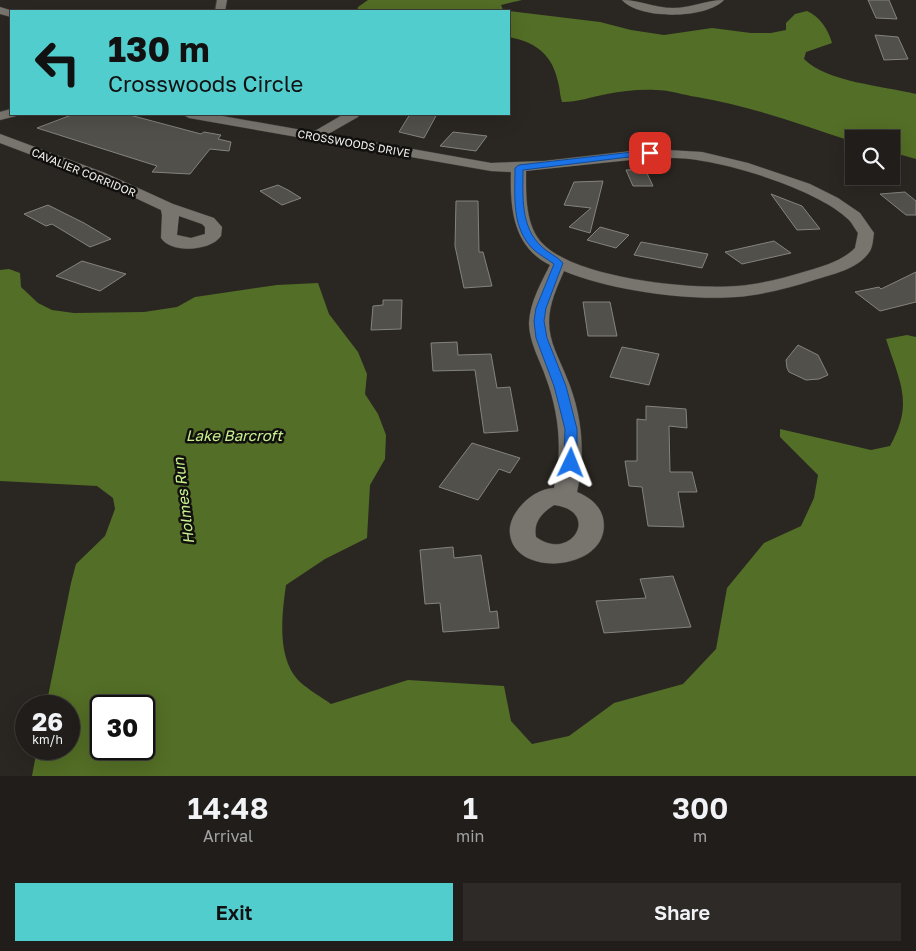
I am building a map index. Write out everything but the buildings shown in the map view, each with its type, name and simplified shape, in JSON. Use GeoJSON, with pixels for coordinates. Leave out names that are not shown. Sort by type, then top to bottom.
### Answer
{"type":"FeatureCollection","features":[{"type":"Feature","properties":{"kind":"street"},"geometry":{"type":"LineString","coordinates":[[627,0],[637,7],[677,11],[707,6],[719,0]]}},
{"type":"Feature","properties":{"kind":"street","name":"CROSSWOODS DRIVE"},"geometry":{"type":"LineString","coordinates":[[195,115],[491,167],[519,168],[650,153],[707,156],[762,170],[815,193],[850,212],[861,222],[866,230],[867,240],[864,248],[848,262],[834,268],[757,290],[712,292],[684,290],[593,275],[559,263],[537,248],[523,226],[519,211],[519,168]]}},
{"type":"Feature","properties":{"kind":"street"},"geometry":{"type":"LineString","coordinates":[[315,136],[351,115]]}},
{"type":"Feature","properties":{"kind":"street","name":"CAVALIER CORRIDOR"},"geometry":{"type":"LineString","coordinates":[[0,138],[100,176],[167,207]]}},
{"type":"Feature","properties":{"kind":"street"},"geometry":{"type":"LineString","coordinates":[[559,263],[541,308],[539,321],[541,338],[560,386],[571,429],[569,478],[564,496]]}},
{"type":"Feature","properties":{"kind":"water"},"geometry":{"type":"Polygon","coordinates":[[[368,0],[522,0],[501,5],[503,10],[357,10],[358,7],[368,0]]]}},
{"type":"Feature","properties":{"kind":"water"},"geometry":{"type":"Polygon","coordinates":[[[510,11],[600,22],[631,30],[664,35],[712,28],[751,33],[771,33],[786,30],[786,23],[795,14],[807,11],[823,24],[832,43],[806,52],[804,59],[814,67],[826,73],[856,82],[916,94],[916,159],[900,155],[900,130],[845,130],[845,139],[757,111],[666,91],[625,91],[562,102],[553,66],[543,52],[528,43],[510,37],[510,11]]]}},
{"type":"Feature","properties":{"kind":"water","name":"Lake Barcroft"},"geometry":{"type":"Polygon","coordinates":[[[9,269],[20,273],[21,287],[38,303],[52,310],[74,313],[144,312],[177,307],[195,297],[277,285],[318,283],[329,314],[358,352],[367,374],[365,394],[378,414],[386,435],[385,459],[370,485],[367,538],[325,559],[286,585],[282,636],[287,661],[292,672],[300,682],[331,704],[408,680],[504,686],[511,721],[532,744],[569,736],[614,703],[683,684],[716,649],[727,588],[764,543],[801,526],[814,498],[818,475],[780,437],[780,429],[871,450],[890,446],[897,431],[903,405],[900,381],[886,339],[907,335],[916,337],[916,776],[32,776],[35,760],[80,760],[80,695],[48,695],[76,564],[105,536],[115,509],[113,498],[97,486],[0,481],[0,270],[9,269]]]}},
{"type":"Feature","properties":{"kind":"route"},"geometry":{"type":"LineString","coordinates":[[571,463],[571,429],[560,386],[541,338],[539,321],[541,308],[559,263],[537,248],[523,226],[519,211],[519,168],[650,153]]}},
{"type":"Feature","properties":{"kind":"water label","name":"Holmes Run"},"geometry":{"type":"Point","coordinates":[183,501]}}]}
